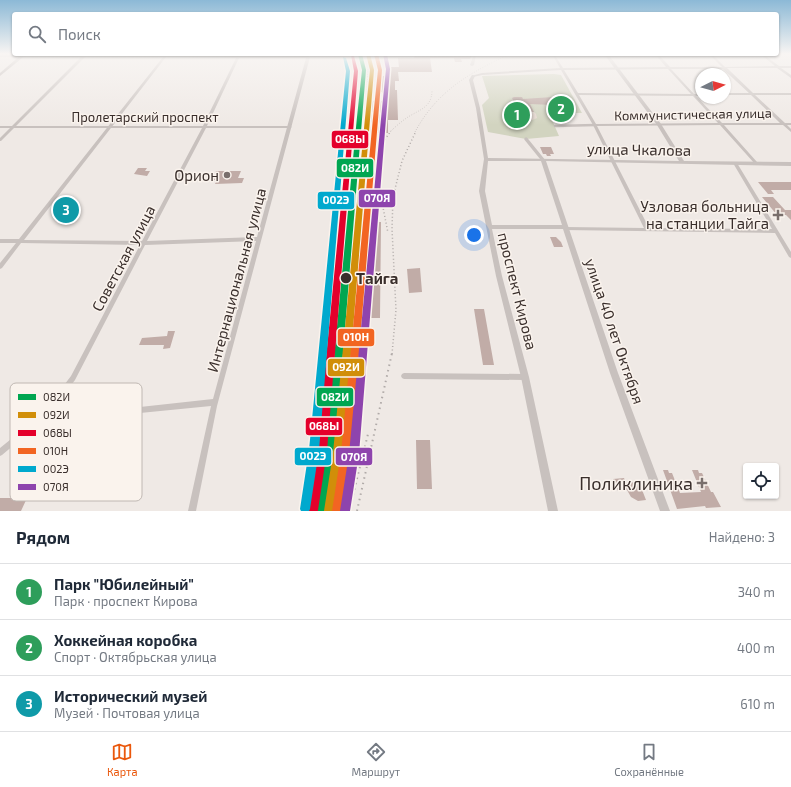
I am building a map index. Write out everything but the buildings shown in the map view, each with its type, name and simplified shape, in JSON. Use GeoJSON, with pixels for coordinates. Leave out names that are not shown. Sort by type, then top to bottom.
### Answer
{"type":"FeatureCollection","features":[{"type":"Feature","properties":{"kind":"street"},"geometry":{"type":"LineString","coordinates":[[0,140],[62,78]]}},
{"type":"Feature","properties":{"kind":"street"},"geometry":{"type":"LineString","coordinates":[[0,267],[148,78]]}},
{"type":"Feature","properties":{"kind":"street","name":"Советская улица"},"geometry":{"type":"LineString","coordinates":[[69,383],[204,128],[228,78]]}},
{"type":"Feature","properties":{"kind":"street","name":"Интернациональная улица"},"geometry":{"type":"LineString","coordinates":[[192,511],[215,402],[303,78]]}},
{"type":"Feature","properties":{"kind":"street","name":"проспект Кирова"},"geometry":{"type":"LineString","coordinates":[[472,78],[486,160],[482,191],[499,276],[525,377],[553,511]]}},
{"type":"Feature","properties":{"kind":"street"},"geometry":{"type":"LineString","coordinates":[[567,78],[594,125],[647,230]]}},
{"type":"Feature","properties":{"kind":"street"},"geometry":{"type":"LineString","coordinates":[[624,78],[659,125],[682,161]]}},
{"type":"Feature","properties":{"kind":"street"},"geometry":{"type":"LineString","coordinates":[[679,78],[695,95]]}},
{"type":"Feature","properties":{"kind":"street"},"geometry":{"type":"LineString","coordinates":[[734,78],[791,131]]}},
{"type":"Feature","properties":{"kind":"street"},"geometry":{"type":"LineString","coordinates":[[577,94],[695,95]]}},
{"type":"Feature","properties":{"kind":"street"},"geometry":{"type":"LineString","coordinates":[[731,94],[791,94]]}},
{"type":"Feature","properties":{"kind":"street"},"geometry":{"type":"LineString","coordinates":[[701,104],[756,163]]}},
{"type":"Feature","properties":{"kind":"street","name":"Коммунистическая улица"},"geometry":{"type":"LineString","coordinates":[[594,125],[791,124]]}},
{"type":"Feature","properties":{"kind":"street"},"geometry":{"type":"LineString","coordinates":[[555,126],[594,125]]}},
{"type":"Feature","properties":{"kind":"street","name":"Пролетарский проспект"},"geometry":{"type":"LineString","coordinates":[[0,127],[290,127]]}},
{"type":"Feature","properties":{"kind":"street"},"geometry":{"type":"LineString","coordinates":[[526,139],[542,160]]}},
{"type":"Feature","properties":{"kind":"street","name":"улица Чкалова"},"geometry":{"type":"LineString","coordinates":[[486,160],[611,160],[791,164]]}},
{"type":"Feature","properties":{"kind":"street","name":"улица 40 лет Октября"},"geometry":{"type":"LineString","coordinates":[[542,160],[614,372],[665,511]]}},
{"type":"Feature","properties":{"kind":"street"},"geometry":{"type":"LineString","coordinates":[[735,163],[791,255]]}},
{"type":"Feature","properties":{"kind":"street"},"geometry":{"type":"LineString","coordinates":[[489,227],[775,231]]}},
{"type":"Feature","properties":{"kind":"street"},"geometry":{"type":"LineString","coordinates":[[0,241],[144,243],[260,239]]}},
{"type":"Feature","properties":{"kind":"street"},"geometry":{"type":"LineString","coordinates":[[404,376],[525,377]]}},
{"type":"Feature","properties":{"kind":"street"},"geometry":{"type":"LineString","coordinates":[[142,410],[215,402]]}},
{"type":"Feature","properties":{"kind":"street","name":"Советская улица"},"geometry":{"type":"LineString","coordinates":[[0,453],[10,445]]}},
{"type":"Feature","properties":{"kind":"green space"},"geometry":{"type":"Polygon","coordinates":[[[483,78],[563,78],[582,113],[549,113],[559,136],[526,139],[488,132],[482,105],[489,98],[483,78]]]}},
{"type":"Feature","properties":{"kind":"shaded area"},"geometry":{"type":"Polygon","coordinates":[[[515,112],[534,112],[537,118],[530,121],[518,120],[515,112]]]}},
{"type":"Feature","properties":{"kind":"railway"},"geometry":{"type":"LineString","coordinates":[[365,131],[368,78]]}},
{"type":"Feature","properties":{"kind":"railway"},"geometry":{"type":"LineString","coordinates":[[415,132],[433,105],[444,94],[465,78]]}},
{"type":"Feature","properties":{"kind":"railway"},"geometry":{"type":"LineString","coordinates":[[391,131],[428,104],[432,96],[432,90]]}},
{"type":"Feature","properties":{"kind":"railway"},"geometry":{"type":"LineString","coordinates":[[365,131],[369,162],[380,192],[388,233]]}},
{"type":"Feature","properties":{"kind":"railway"},"geometry":{"type":"LineString","coordinates":[[375,158],[380,146],[391,131]]}},
{"type":"Feature","properties":{"kind":"railway"},"geometry":{"type":"LineString","coordinates":[[392,354],[396,310],[392,229],[393,197],[402,161],[416,131]]}},
{"type":"Feature","properties":{"kind":"railway"},"geometry":{"type":"LineString","coordinates":[[375,134],[375,153]]}},
{"type":"Feature","properties":{"kind":"railway"},"geometry":{"type":"LineString","coordinates":[[366,167],[373,208]]}},
{"type":"Feature","properties":{"kind":"railway"},"geometry":{"type":"LineString","coordinates":[[357,511],[392,353]]}},
{"type":"Feature","properties":{"kind":"railway"},"geometry":{"type":"LineString","coordinates":[[349,511],[368,434]]}},
{"type":"Feature","properties":{"kind":"transit line","name":"002Э"},"geometry":{"type":"LineString","coordinates":[[305,509],[314,450],[347,78]]}},
{"type":"Feature","properties":{"kind":"transit line","name":"068Ы"},"geometry":{"type":"LineString","coordinates":[[313,510],[322,451],[355,78]]}},
{"type":"Feature","properties":{"kind":"transit line","name":"082И"},"geometry":{"type":"LineString","coordinates":[[321,511],[330,452],[363,78]]}},
{"type":"Feature","properties":{"kind":"transit line","name":"092И"},"geometry":{"type":"LineString","coordinates":[[329,511],[338,453],[371,78]]}},
{"type":"Feature","properties":{"kind":"transit line","name":"010Н"},"geometry":{"type":"LineString","coordinates":[[337,511],[346,453],[379,78]]}},
{"type":"Feature","properties":{"kind":"transit line","name":"070Я"},"geometry":{"type":"LineString","coordinates":[[345,511],[354,454],[387,78]]}},
{"type":"Feature","properties":{"kind":"place","name":"Хоккейная коробка"},"geometry":{"type":"Point","coordinates":[561,109]}},
{"type":"Feature","properties":{"kind":"place","name":"Парк \"Юбилейный\""},"geometry":{"type":"Point","coordinates":[517,115]}},
{"type":"Feature","properties":{"kind":"place","name":"Орион"},"geometry":{"type":"Point","coordinates":[227,175]}},
{"type":"Feature","properties":{"kind":"place","name":"Исторический музей"},"geometry":{"type":"Point","coordinates":[66,210]}},
{"type":"Feature","properties":{"kind":"place","name":"Узловая больница на станции Тайга"},"geometry":{"type":"Point","coordinates":[778,215]}},
{"type":"Feature","properties":{"kind":"place","name":"Тайга"},"geometry":{"type":"Point","coordinates":[346,278]}},
{"type":"Feature","properties":{"kind":"place","name":"Поликлиника"},"geometry":{"type":"Point","coordinates":[702,483]}}]}
